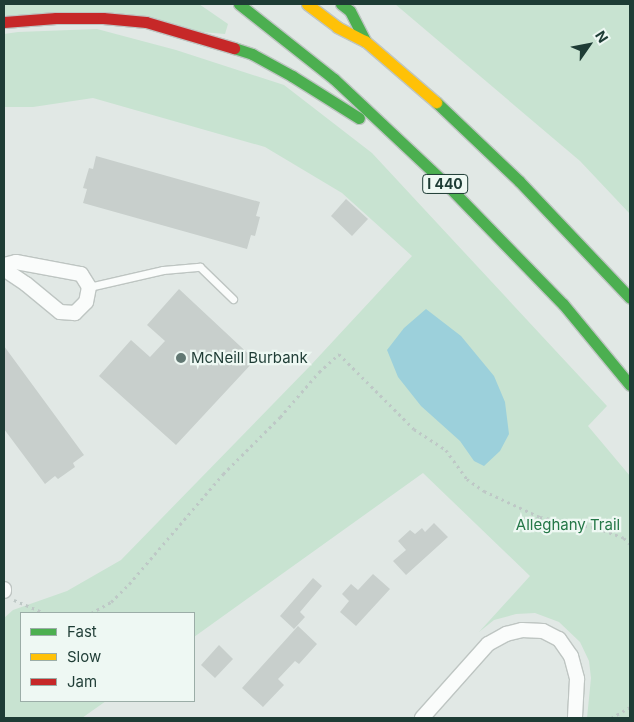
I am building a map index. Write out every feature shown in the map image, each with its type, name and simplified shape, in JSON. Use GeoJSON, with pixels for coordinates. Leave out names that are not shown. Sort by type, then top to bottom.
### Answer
{"type":"FeatureCollection","features":[{"type":"Feature","properties":{"kind":"highway","name":"I 440"},"geometry":{"type":"LineString","coordinates":[[239,4],[334,79],[509,247],[563,304],[630,385]]}},
{"type":"Feature","properties":{"kind":"highway"},"geometry":{"type":"LineString","coordinates":[[307,4],[337,27],[365,40],[416,83],[575,238],[630,298]]}},
{"type":"Feature","properties":{"kind":"highway"},"geometry":{"type":"LineString","coordinates":[[341,4],[350,11],[365,40]]}},
{"type":"Feature","properties":{"kind":"highway"},"geometry":{"type":"LineString","coordinates":[[4,22],[56,18],[103,18],[146,22],[206,38],[252,54],[292,76],[407,148]]}},
{"type":"Feature","properties":{"kind":"street"},"geometry":{"type":"LineString","coordinates":[[4,265],[16,262],[81,274],[88,287],[86,302],[75,313],[60,312],[26,284],[4,269]]}},
{"type":"Feature","properties":{"kind":"street"},"geometry":{"type":"LineString","coordinates":[[422,718],[488,644],[518,631],[543,631],[559,639],[571,656],[577,679],[575,718]]}},
{"type":"Feature","properties":{"kind":"lane"},"geometry":{"type":"LineString","coordinates":[[88,287],[163,270],[200,267],[234,298]]}},
{"type":"Feature","properties":{"kind":"path"},"geometry":{"type":"LineString","coordinates":[[93,612],[111,602],[129,584],[223,474],[280,417],[319,372],[339,354],[414,429],[446,450],[467,479],[484,491],[540,517],[597,528],[624,538],[630,544]]}},
{"type":"Feature","properties":{"kind":"path"},"geometry":{"type":"LineString","coordinates":[[6,593],[42,612]]}},
{"type":"Feature","properties":{"kind":"path"},"geometry":{"type":"LineString","coordinates":[[612,718],[630,707]]}},
{"type":"Feature","properties":{"kind":"green space"},"geometry":{"type":"Polygon","coordinates":[[[4,4],[199,4],[228,24],[225,34],[4,15],[4,4]]]}},
{"type":"Feature","properties":{"kind":"green space"},"geometry":{"type":"Polygon","coordinates":[[[395,4],[630,4],[630,214],[580,161],[395,4]]]}},
{"type":"Feature","properties":{"kind":"green space","name":"Alleghany Trail"},"geometry":{"type":"Polygon","coordinates":[[[97,29],[176,50],[284,85],[372,153],[607,406],[588,426],[630,476],[630,718],[587,718],[591,678],[589,661],[580,642],[559,622],[535,613],[516,614],[494,620],[479,632],[530,576],[423,473],[195,636],[195,612],[20,612],[20,702],[105,702],[82,718],[4,718],[4,618],[13,610],[67,591],[121,560],[310,366],[412,256],[342,193],[265,147],[93,98],[33,107],[4,107],[4,34],[97,29]]]}},
{"type":"Feature","properties":{"kind":"water"},"geometry":{"type":"Polygon","coordinates":[[[426,309],[461,336],[494,376],[505,402],[509,434],[500,451],[484,466],[474,461],[460,441],[421,406],[398,377],[387,350],[404,328],[426,309]]]}},
{"type":"Feature","properties":{"kind":"building"},"geometry":{"type":"Polygon","coordinates":[[[96,156],[260,202],[256,216],[260,217],[255,236],[251,235],[247,249],[83,203],[87,189],[83,188],[89,168],[93,169],[96,156]]]}},
{"type":"Feature","properties":{"kind":"building"},"geometry":{"type":"Polygon","coordinates":[[[346,199],[368,219],[352,236],[331,216],[346,199]]]}},
{"type":"Feature","properties":{"kind":"building"},"geometry":{"type":"Polygon","coordinates":[[[179,289],[255,360],[176,445],[99,376],[131,340],[150,357],[165,341],[147,325],[179,289]]]}},
{"type":"Feature","properties":{"kind":"building"},"geometry":{"type":"Polygon","coordinates":[[[4,346],[84,455],[73,463],[75,467],[58,479],[55,476],[45,484],[4,429],[4,346]]]}},
{"type":"Feature","properties":{"kind":"building"},"geometry":{"type":"Polygon","coordinates":[[[434,523],[448,537],[406,575],[393,561],[406,550],[398,541],[410,530],[415,534],[422,528],[425,532],[434,523]]]}},
{"type":"Feature","properties":{"kind":"building"},"geometry":{"type":"Polygon","coordinates":[[[373,574],[390,589],[356,626],[340,612],[349,601],[342,594],[351,584],[358,590],[373,574]]]}},
{"type":"Feature","properties":{"kind":"building"},"geometry":{"type":"Polygon","coordinates":[[[313,578],[322,586],[300,612],[305,617],[294,629],[280,616],[313,578]]]}},
{"type":"Feature","properties":{"kind":"building"},"geometry":{"type":"Polygon","coordinates":[[[298,626],[317,644],[299,664],[295,661],[278,679],[284,685],[263,707],[242,688],[298,626]]]}},
{"type":"Feature","properties":{"kind":"building"},"geometry":{"type":"Polygon","coordinates":[[[219,645],[233,659],[215,678],[201,665],[219,645]]]}},
{"type":"Feature","properties":{"kind":"traffic: fast"},"geometry":{"type":"LineString","coordinates":[[239,4],[334,79],[450,188],[563,304],[630,385]]}},
{"type":"Feature","properties":{"kind":"traffic: fast"},"geometry":{"type":"LineString","coordinates":[[341,4],[350,11],[365,41]]}},
{"type":"Feature","properties":{"kind":"traffic: fast"},"geometry":{"type":"LineString","coordinates":[[234,48],[252,54],[292,76],[359,118]]}},
{"type":"Feature","properties":{"kind":"traffic: fast"},"geometry":{"type":"LineString","coordinates":[[436,102],[519,181],[630,298]]}},
{"type":"Feature","properties":{"kind":"traffic: slow"},"geometry":{"type":"LineString","coordinates":[[307,4],[337,27],[365,41],[436,102]]}},
{"type":"Feature","properties":{"kind":"traffic: jam"},"geometry":{"type":"LineString","coordinates":[[4,22],[56,18],[103,18],[146,22],[234,48]]}},
{"type":"Feature","properties":{"kind":"place","name":"McNeill Burbank"},"geometry":{"type":"Point","coordinates":[181,358]}}]}
